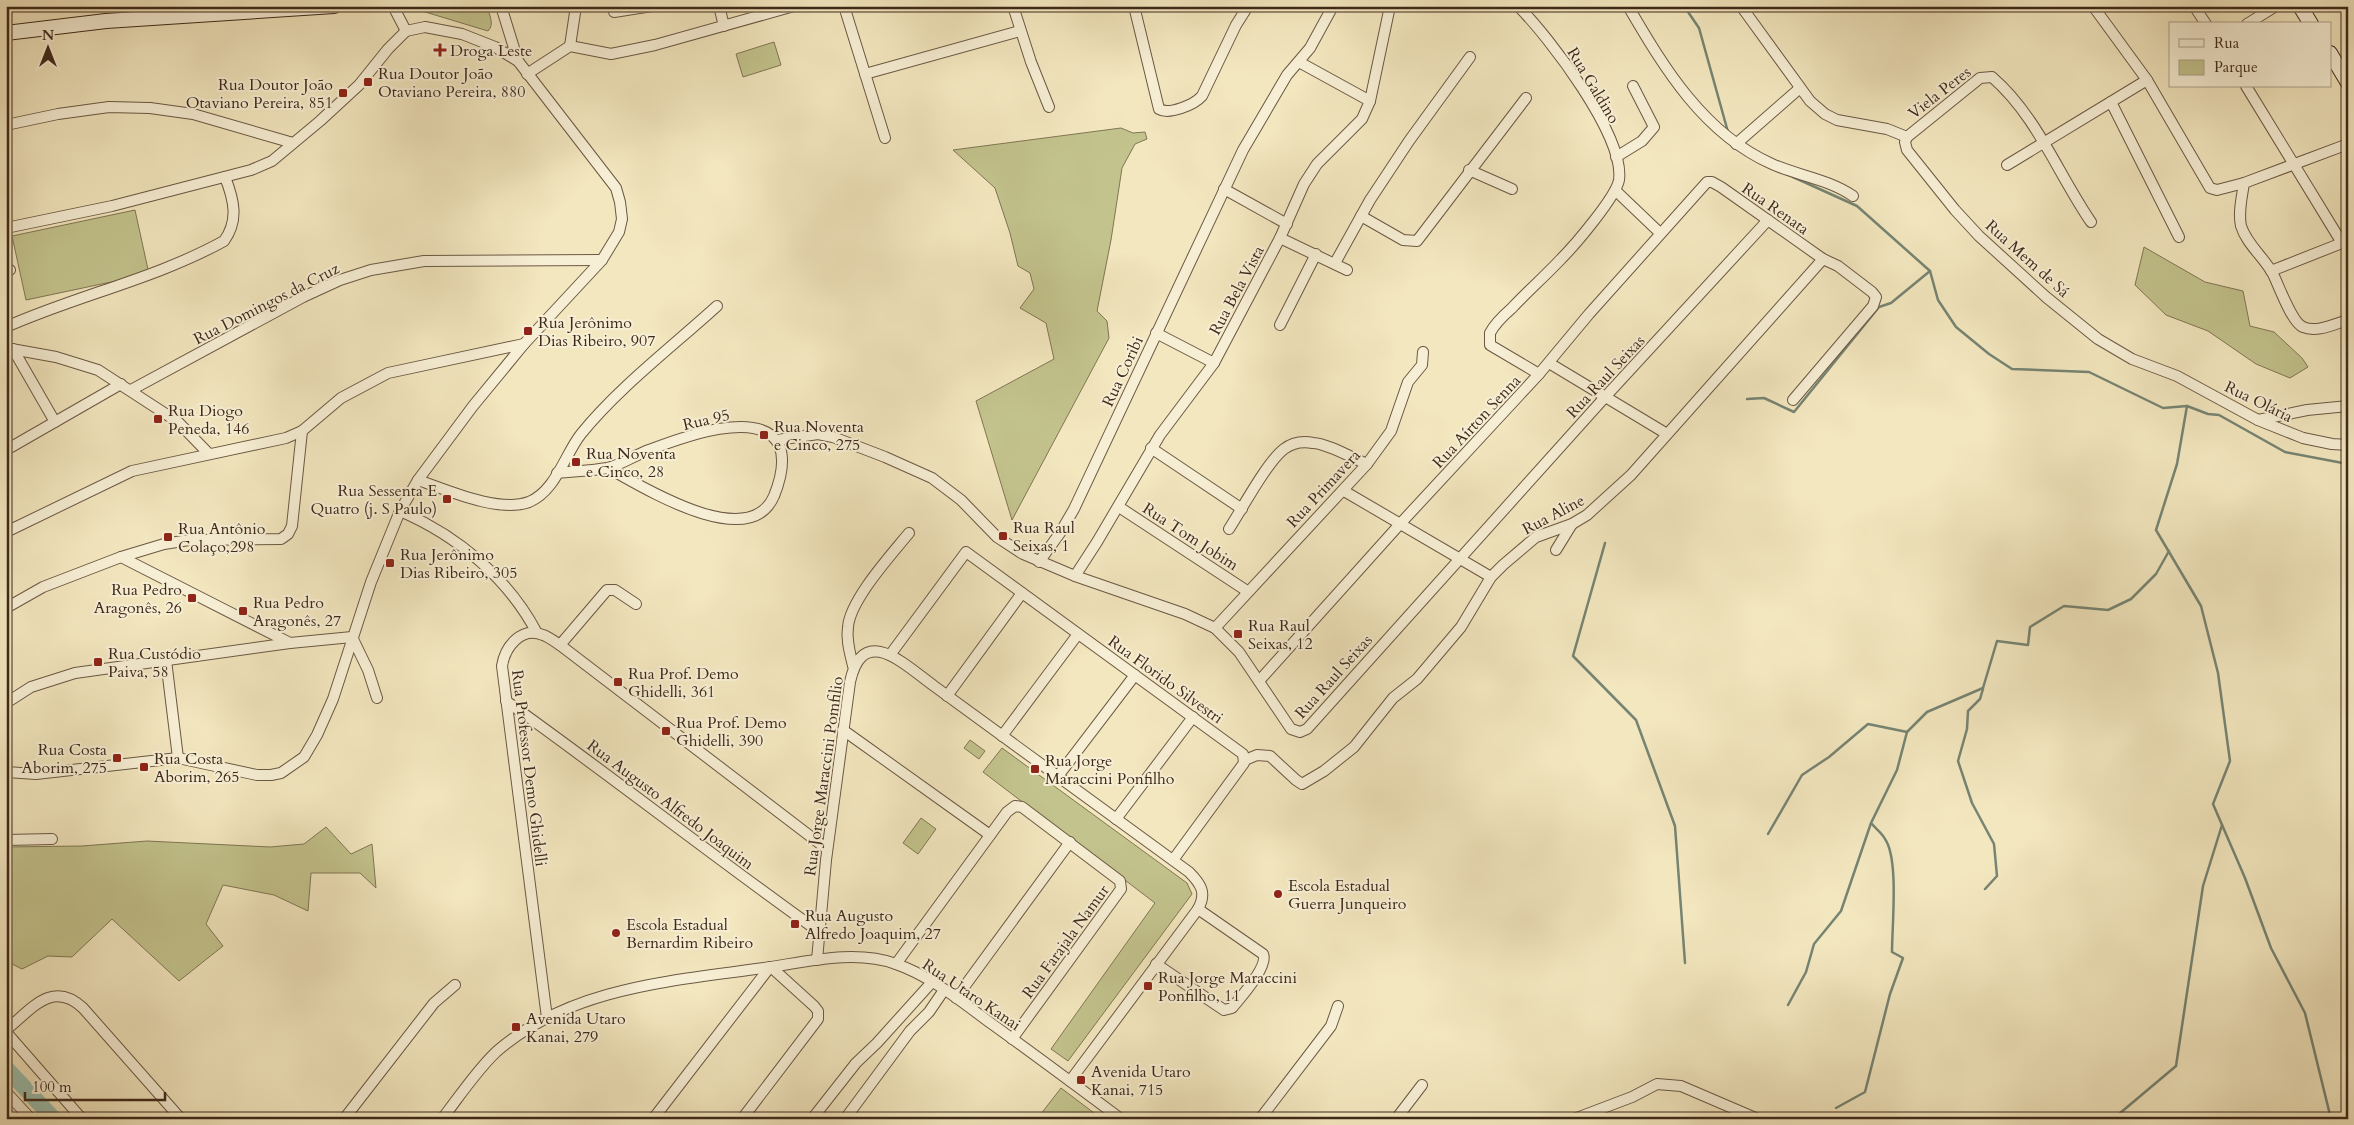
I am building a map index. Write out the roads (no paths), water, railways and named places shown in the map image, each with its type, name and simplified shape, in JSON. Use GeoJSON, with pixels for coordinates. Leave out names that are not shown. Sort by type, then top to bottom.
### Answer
{"type":"FeatureCollection","features":[{"type":"Feature","properties":{"kind":"street"},"geometry":{"type":"LineString","coordinates":[[6,33],[106,21],[334,6]]}},
{"type":"Feature","properties":{"kind":"street"},"geometry":{"type":"LineString","coordinates":[[393,6],[406,31]]}},
{"type":"Feature","properties":{"kind":"street"},"geometry":{"type":"LineString","coordinates":[[6,772],[36,774],[178,758],[257,775],[281,773],[304,757],[328,711],[371,582],[400,511],[418,480],[473,406],[524,344],[602,260],[619,232],[622,220],[616,188],[518,61],[500,6]]}},
{"type":"Feature","properties":{"kind":"street"},"geometry":{"type":"LineString","coordinates":[[570,46],[576,6]]}},
{"type":"Feature","properties":{"kind":"street"},"geometry":{"type":"LineString","coordinates":[[614,6],[614,12],[646,7]]}},
{"type":"Feature","properties":{"kind":"street"},"geometry":{"type":"LineString","coordinates":[[719,6],[724,26]]}},
{"type":"Feature","properties":{"kind":"street"},"geometry":{"type":"LineString","coordinates":[[527,74],[570,46],[611,54],[655,45],[724,26],[760,11],[794,6]]}},
{"type":"Feature","properties":{"kind":"street"},"geometry":{"type":"LineString","coordinates":[[844,6],[885,138]]}},
{"type":"Feature","properties":{"kind":"street"},"geometry":{"type":"LineString","coordinates":[[1013,6],[1020,31],[1049,107]]}},
{"type":"Feature","properties":{"kind":"street"},"geometry":{"type":"LineString","coordinates":[[1134,6],[1158,109],[1166,111],[1192,104],[1202,96],[1236,25],[1248,6]]}},
{"type":"Feature","properties":{"kind":"street","name":"Rua Coribi"},"geometry":{"type":"LineString","coordinates":[[1039,562],[1060,533],[1074,509],[1243,150],[1287,74],[1310,48],[1333,6]]}},
{"type":"Feature","properties":{"kind":"street","name":"Rua Bela Vista"},"geometry":{"type":"LineString","coordinates":[[1075,576],[1118,507],[1151,448],[1214,363],[1280,238],[1304,184],[1317,164],[1362,120],[1370,101],[1390,6]]}},
{"type":"Feature","properties":{"kind":"street","name":"Rua Galdino"},"geometry":{"type":"LineString","coordinates":[[1518,6],[1533,21],[1565,61],[1598,117],[1616,157],[1619,172],[1616,191]]}},
{"type":"Feature","properties":{"kind":"street"},"geometry":{"type":"LineString","coordinates":[[1628,6],[1674,79],[1709,122],[1736,144],[1772,164],[1826,180],[1853,196]]}},
{"type":"Feature","properties":{"kind":"street"},"geometry":{"type":"LineString","coordinates":[[1741,6],[1810,101],[1825,114],[1837,120],[1887,129],[1907,137]]}},
{"type":"Feature","properties":{"kind":"street"},"geometry":{"type":"LineString","coordinates":[[2093,6],[2147,80],[2210,188],[2217,190],[2244,184],[2294,163],[2348,144]]}},
{"type":"Feature","properties":{"kind":"street"},"geometry":{"type":"LineString","coordinates":[[2194,6],[2205,22]]}},
{"type":"Feature","properties":{"kind":"street"},"geometry":{"type":"LineString","coordinates":[[2250,22],[2276,6]]}},
{"type":"Feature","properties":{"kind":"street"},"geometry":{"type":"LineString","coordinates":[[2300,6],[2310,22]]}},
{"type":"Feature","properties":{"kind":"street"},"geometry":{"type":"LineString","coordinates":[[6,228],[112,206],[251,170],[272,161],[359,85],[388,49],[406,31],[425,27],[462,34],[495,47],[518,61]]}},
{"type":"Feature","properties":{"kind":"street"},"geometry":{"type":"LineString","coordinates":[[865,74],[1020,31]]}},
{"type":"Feature","properties":{"kind":"street"},"geometry":{"type":"LineString","coordinates":[[1335,263],[1361,216],[1409,141],[1470,57]]}},
{"type":"Feature","properties":{"kind":"street"},"geometry":{"type":"LineString","coordinates":[[2338,60],[2348,83]]}},
{"type":"Feature","properties":{"kind":"street"},"geometry":{"type":"LineString","coordinates":[[1299,62],[1370,101]]}},
{"type":"Feature","properties":{"kind":"street","name":"Viela Peres"},"geometry":{"type":"LineString","coordinates":[[1907,137],[1980,78],[1992,77],[2021,109],[2044,143]]}},
{"type":"Feature","properties":{"kind":"street"},"geometry":{"type":"LineString","coordinates":[[2008,165],[2147,80]]}},
{"type":"Feature","properties":{"kind":"street"},"geometry":{"type":"LineString","coordinates":[[1616,157],[1642,140],[1654,127],[1633,86]]}},
{"type":"Feature","properties":{"kind":"street"},"geometry":{"type":"LineString","coordinates":[[1736,144],[1800,88]]}},
{"type":"Feature","properties":{"kind":"street"},"geometry":{"type":"LineString","coordinates":[[2247,88],[2345,242],[2271,271]]}},
{"type":"Feature","properties":{"kind":"street"},"geometry":{"type":"LineString","coordinates":[[1361,216],[1403,240],[1417,241],[1469,170],[1526,98]]}},
{"type":"Feature","properties":{"kind":"street"},"geometry":{"type":"LineString","coordinates":[[2111,102],[2178,237]]}},
{"type":"Feature","properties":{"kind":"street"},"geometry":{"type":"LineString","coordinates":[[6,125],[58,114],[109,107],[150,108],[193,114],[294,143]]}},
{"type":"Feature","properties":{"kind":"street","name":"Rua Mem de Sá"},"geometry":{"type":"LineString","coordinates":[[1907,137],[1905,142],[1907,150],[1955,210],[1979,236],[2046,296],[2098,339],[2132,360],[2162,370]]}},
{"type":"Feature","properties":{"kind":"street"},"geometry":{"type":"LineString","coordinates":[[2044,143],[2090,222]]}},
{"type":"Feature","properties":{"kind":"street"},"geometry":{"type":"LineString","coordinates":[[1469,170],[1512,189]]}},
{"type":"Feature","properties":{"kind":"street"},"geometry":{"type":"LineString","coordinates":[[6,327],[52,307],[155,274],[224,241],[230,232],[235,218],[233,196],[225,177]]}},
{"type":"Feature","properties":{"kind":"street","name":"Rua Renata"},"geometry":{"type":"LineString","coordinates":[[1712,182],[1823,258],[1838,266],[1876,297],[1873,306],[1793,400]]}},
{"type":"Feature","properties":{"kind":"street","name":"Rua Aírton Senna"},"geometry":{"type":"LineString","coordinates":[[1260,681],[1400,524],[1539,374],[1704,184],[1712,182]]}},
{"type":"Feature","properties":{"kind":"street"},"geometry":{"type":"LineString","coordinates":[[2244,184],[2240,215],[2241,225],[2252,247],[2271,271],[2300,326],[2310,329],[2324,328],[2348,320]]}},
{"type":"Feature","properties":{"kind":"street"},"geometry":{"type":"LineString","coordinates":[[1224,189],[1287,224]]}},
{"type":"Feature","properties":{"kind":"street"},"geometry":{"type":"LineString","coordinates":[[1539,374],[1490,345],[1488,339],[1492,328],[1563,257],[1616,191],[1660,233]]}},
{"type":"Feature","properties":{"kind":"street","name":"Rua Raul Seixas"},"geometry":{"type":"LineString","coordinates":[[776,440],[818,434],[885,457],[932,478],[961,500],[1006,544],[1039,562],[1185,614],[1216,628],[1239,652],[1291,728],[1296,732],[1304,731],[1606,396],[1768,220]]}},
{"type":"Feature","properties":{"kind":"street"},"geometry":{"type":"LineString","coordinates":[[1280,238],[1347,270]]}},
{"type":"Feature","properties":{"kind":"street"},"geometry":{"type":"LineString","coordinates":[[1280,324],[1316,254]]}},
{"type":"Feature","properties":{"kind":"street","name":"Rua Aline"},"geometry":{"type":"LineString","coordinates":[[1245,760],[1257,755],[1270,756],[1302,784],[1341,759],[1354,747],[1393,698],[1417,679],[1456,633],[1490,577],[1536,537],[1572,524],[1600,505],[1631,475],[1823,258]]}},
{"type":"Feature","properties":{"kind":"street","name":"Rua Domingos da Cruz"},"geometry":{"type":"LineString","coordinates":[[131,390],[303,297],[340,280],[371,270],[424,261],[602,260]]}},
{"type":"Feature","properties":{"kind":"street"},"geometry":{"type":"LineString","coordinates":[[418,480],[474,498],[502,504],[528,502],[538,496],[557,473],[577,440],[604,408],[717,306]]}},
{"type":"Feature","properties":{"kind":"street"},"geometry":{"type":"LineString","coordinates":[[1156,333],[1214,363]]}},
{"type":"Feature","properties":{"kind":"street"},"geometry":{"type":"LineString","coordinates":[[6,532],[132,471],[286,438],[302,431],[341,398],[388,374],[524,344]]}},
{"type":"Feature","properties":{"kind":"street"},"geometry":{"type":"LineString","coordinates":[[10,348],[78,363],[98,370],[178,422],[209,454]]}},
{"type":"Feature","properties":{"kind":"street"},"geometry":{"type":"LineString","coordinates":[[10,348],[55,422]]}},
{"type":"Feature","properties":{"kind":"street","name":"Rua Primavera"},"geometry":{"type":"LineString","coordinates":[[1216,628],[1247,591],[1344,491],[1367,464],[1391,431],[1408,382],[1422,365],[1423,352]]}},
{"type":"Feature","properties":{"kind":"street"},"geometry":{"type":"LineString","coordinates":[[1549,362],[1667,434]]}},
{"type":"Feature","properties":{"kind":"street","name":"Rua Olária"},"geometry":{"type":"LineString","coordinates":[[2162,370],[2228,402],[2258,420],[2303,438],[2348,445]]}},
{"type":"Feature","properties":{"kind":"street"},"geometry":{"type":"LineString","coordinates":[[6,450],[121,384]]}},
{"type":"Feature","properties":{"kind":"street"},"geometry":{"type":"LineString","coordinates":[[2258,420],[2307,410],[2348,406]]}},
{"type":"Feature","properties":{"kind":"street","name":"Rua 95"},"geometry":{"type":"LineString","coordinates":[[557,473],[608,468],[649,450],[734,426],[752,427],[769,432],[776,440]]}},
{"type":"Feature","properties":{"kind":"street"},"geometry":{"type":"LineString","coordinates":[[6,608],[43,587],[121,557],[164,544],[189,540],[281,539],[288,534],[292,526],[302,431]]}},
{"type":"Feature","properties":{"kind":"street"},"geometry":{"type":"LineString","coordinates":[[608,468],[651,493],[696,513],[727,518],[748,517],[761,512],[771,502],[780,482],[782,461],[776,440]]}},
{"type":"Feature","properties":{"kind":"street"},"geometry":{"type":"LineString","coordinates":[[1229,529],[1272,462],[1289,445],[1300,442],[1315,443],[1367,464]]}},
{"type":"Feature","properties":{"kind":"street"},"geometry":{"type":"LineString","coordinates":[[1151,448],[1242,509]]}},
{"type":"Feature","properties":{"kind":"street"},"geometry":{"type":"LineString","coordinates":[[1344,491],[1490,577]]}},
{"type":"Feature","properties":{"kind":"street","name":"Rua Tom Jobim"},"geometry":{"type":"LineString","coordinates":[[1118,507],[1247,591]]}},
{"type":"Feature","properties":{"kind":"street"},"geometry":{"type":"LineString","coordinates":[[400,511],[424,521],[488,568],[519,604],[537,633],[560,645],[827,849]]}},
{"type":"Feature","properties":{"kind":"street"},"geometry":{"type":"LineString","coordinates":[[1556,550],[1572,524]]}},
{"type":"Feature","properties":{"kind":"street"},"geometry":{"type":"LineString","coordinates":[[853,666],[848,644],[848,628],[852,610],[909,533]]}},
{"type":"Feature","properties":{"kind":"street","name":"Rua Florido Silvestri"},"geometry":{"type":"LineString","coordinates":[[890,655],[963,549],[1243,754],[1245,760]]}},
{"type":"Feature","properties":{"kind":"street"},"geometry":{"type":"LineString","coordinates":[[121,557],[290,643]]}},
{"type":"Feature","properties":{"kind":"street"},"geometry":{"type":"LineString","coordinates":[[560,645],[607,590],[615,590],[636,604]]}},
{"type":"Feature","properties":{"kind":"street"},"geometry":{"type":"LineString","coordinates":[[947,696],[1022,593]]}},
{"type":"Feature","properties":{"kind":"street","name":"Rua Professor Demo Ghidelli"},"geometry":{"type":"LineString","coordinates":[[537,633],[520,636],[508,647],[502,666],[547,1018]]}},
{"type":"Feature","properties":{"kind":"street"},"geometry":{"type":"LineString","coordinates":[[1002,736],[1078,634]]}},
{"type":"Feature","properties":{"kind":"street"},"geometry":{"type":"LineString","coordinates":[[6,703],[31,688],[54,678],[75,673],[290,643],[352,637]]}},
{"type":"Feature","properties":{"kind":"street"},"geometry":{"type":"LineString","coordinates":[[352,637],[368,670],[378,698]]}},
{"type":"Feature","properties":{"kind":"street","name":"Rua Jorge Maraccini Pomfilio"},"geometry":{"type":"LineString","coordinates":[[817,960],[818,931],[827,849],[853,666],[858,658],[871,650],[878,650],[890,655],[1173,860],[1200,883],[1202,901],[1198,909]]}},
{"type":"Feature","properties":{"kind":"street"},"geometry":{"type":"LineString","coordinates":[[166,660],[178,758]]}},
{"type":"Feature","properties":{"kind":"street"},"geometry":{"type":"LineString","coordinates":[[1058,776],[1135,675]]}},
{"type":"Feature","properties":{"kind":"street","name":"Rua Augusto Alfredo Joaquim"},"geometry":{"type":"LineString","coordinates":[[506,701],[598,767],[728,867],[818,931]]}},
{"type":"Feature","properties":{"kind":"street"},"geometry":{"type":"LineString","coordinates":[[1116,819],[1193,717]]}},
{"type":"Feature","properties":{"kind":"street"},"geometry":{"type":"LineString","coordinates":[[843,730],[990,835]]}},
{"type":"Feature","properties":{"kind":"street"},"geometry":{"type":"LineString","coordinates":[[1173,860],[1245,760]]}},
{"type":"Feature","properties":{"kind":"street","name":"Rua Farajala Namur"},"geometry":{"type":"LineString","coordinates":[[896,964],[1007,812],[1018,806],[1070,842],[1120,881],[1121,889],[1012,1039]]}},
{"type":"Feature","properties":{"kind":"street"},"geometry":{"type":"LineString","coordinates":[[6,840],[52,839]]}},
{"type":"Feature","properties":{"kind":"street"},"geometry":{"type":"LineString","coordinates":[[956,998],[1070,842]]}},
{"type":"Feature","properties":{"kind":"street"},"geometry":{"type":"LineString","coordinates":[[1070,1081],[1156,964],[1198,909],[1263,954],[1265,958],[1263,966],[1237,1002],[1232,1008],[1224,1010],[1156,964]]}},
{"type":"Feature","properties":{"kind":"street","name":"Rua Utaro Kanai"},"geometry":{"type":"LineString","coordinates":[[442,1119],[496,1053],[547,1018],[583,1002],[628,989],[817,960],[861,958],[896,964],[932,982],[1121,1119]]}},
{"type":"Feature","properties":{"kind":"street"},"geometry":{"type":"LineString","coordinates":[[653,1119],[770,967],[814,1006],[818,1011],[818,1019],[742,1119]]}},
{"type":"Feature","properties":{"kind":"street"},"geometry":{"type":"LineString","coordinates":[[812,1119],[856,1063],[877,1043],[932,982]]}},
{"type":"Feature","properties":{"kind":"street"},"geometry":{"type":"LineString","coordinates":[[348,1117],[434,1003],[455,985]]}},
{"type":"Feature","properties":{"kind":"street"},"geometry":{"type":"LineString","coordinates":[[845,1119],[910,1031],[929,1012],[944,990]]}},
{"type":"Feature","properties":{"kind":"street"},"geometry":{"type":"LineString","coordinates":[[82,1119],[6,1031],[43,1000],[51,996],[68,996],[83,1008],[181,1119]]}},
{"type":"Feature","properties":{"kind":"street"},"geometry":{"type":"LineString","coordinates":[[1260,1119],[1331,1026],[1338,1006]]}},
{"type":"Feature","properties":{"kind":"street"},"geometry":{"type":"LineString","coordinates":[[1574,1119],[1632,1097],[1657,1084],[1681,1086],[1758,1119]]}},
{"type":"Feature","properties":{"kind":"street"},"geometry":{"type":"LineString","coordinates":[[1396,1119],[1422,1085]]}},
{"type":"Feature","properties":{"kind":"street"},"geometry":{"type":"LineString","coordinates":[[6,1092],[30,1119]]}},
{"type":"Feature","properties":{"kind":"waterway"},"geometry":{"type":"LineString","coordinates":[[1684,6],[1699,28],[1728,132]]}},
{"type":"Feature","properties":{"kind":"waterway"},"geometry":{"type":"LineString","coordinates":[[1793,177],[1857,206],[1930,271],[1938,300],[1956,327],[1989,354],[2012,369],[2089,372],[2163,408],[2187,406],[2208,414],[2219,415],[2285,452],[2348,464]]}},
{"type":"Feature","properties":{"kind":"waterway"},"geometry":{"type":"LineString","coordinates":[[1747,399],[1764,398],[1794,412],[1879,307],[1891,303],[1930,271]]}},
{"type":"Feature","properties":{"kind":"waterway"},"geometry":{"type":"LineString","coordinates":[[2187,406],[2177,464],[2156,530],[2201,606],[2218,673],[2230,761],[2213,804],[2245,878],[2271,948],[2305,1013],[2331,1119]]}},
{"type":"Feature","properties":{"kind":"waterway"},"geometry":{"type":"LineString","coordinates":[[1605,543],[1573,656],[1636,720],[1675,826],[1685,963]]}},
{"type":"Feature","properties":{"kind":"waterway"},"geometry":{"type":"LineString","coordinates":[[1788,1005],[1806,972],[1814,944],[1841,911],[1871,823],[1897,770],[1907,732],[1927,712],[1983,688],[1997,641],[2028,645],[2030,627],[2064,606],[2108,610],[2131,599],[2156,574],[2169,551]]}},
{"type":"Feature","properties":{"kind":"waterway"},"geometry":{"type":"LineString","coordinates":[[1983,689],[1980,699],[1968,711],[1967,729],[1958,761],[1972,803],[1994,844],[1997,876],[1985,889]]}},
{"type":"Feature","properties":{"kind":"waterway"},"geometry":{"type":"LineString","coordinates":[[1768,834],[1802,775],[1829,757],[1868,724],[1907,732]]}},
{"type":"Feature","properties":{"kind":"waterway"},"geometry":{"type":"LineString","coordinates":[[1836,1108],[1865,1092],[1890,994],[1903,958],[1892,952],[1892,861],[1884,837],[1872,824]]}},
{"type":"Feature","properties":{"kind":"waterway"},"geometry":{"type":"LineString","coordinates":[[2113,1119],[2176,1066],[2203,886],[2222,825]]}},
{"type":"Feature","properties":{"kind":"waterway"},"geometry":{"type":"LineString","coordinates":[[6,1068],[54,1119]]}},
{"type":"Feature","properties":{"kind":"place","name":"Droga Leste"},"geometry":{"type":"Point","coordinates":[440,50]}},
{"type":"Feature","properties":{"kind":"place","name":"Rua Doutor João Otaviano Pereira, 880"},"geometry":{"type":"Point","coordinates":[368,82]}},
{"type":"Feature","properties":{"kind":"place","name":"Rua Doutor João Otaviano Pereira, 851"},"geometry":{"type":"Point","coordinates":[343,93]}},
{"type":"Feature","properties":{"kind":"place","name":"Rua Jerônimo Dias Ribeiro, 907"},"geometry":{"type":"Point","coordinates":[528,331]}},
{"type":"Feature","properties":{"kind":"place","name":"Rua Diogo Peneda, 146"},"geometry":{"type":"Point","coordinates":[158,419]}},
{"type":"Feature","properties":{"kind":"place","name":"Rua Noventa e Cinco, 275"},"geometry":{"type":"Point","coordinates":[764,435]}},
{"type":"Feature","properties":{"kind":"place","name":"Rua Noventa e Cinco, 28"},"geometry":{"type":"Point","coordinates":[576,462]}},
{"type":"Feature","properties":{"kind":"place","name":"Rua Sessenta E Quatro (j. S Paulo)"},"geometry":{"type":"Point","coordinates":[447,499]}},
{"type":"Feature","properties":{"kind":"place","name":"Rua Raul Seixas, 1"},"geometry":{"type":"Point","coordinates":[1003,536]}},
{"type":"Feature","properties":{"kind":"place","name":"Rua Antônio Colaço,298"},"geometry":{"type":"Point","coordinates":[168,537]}},
{"type":"Feature","properties":{"kind":"place","name":"Rua Jerônimo Dias Ribeiro, 305"},"geometry":{"type":"Point","coordinates":[390,563]}},
{"type":"Feature","properties":{"kind":"place","name":"Rua Pedro Aragonês, 26"},"geometry":{"type":"Point","coordinates":[192,598]}},
{"type":"Feature","properties":{"kind":"place","name":"Rua Pedro Aragonês, 27"},"geometry":{"type":"Point","coordinates":[243,611]}},
{"type":"Feature","properties":{"kind":"place","name":"Rua Raul Seixas, 12"},"geometry":{"type":"Point","coordinates":[1238,634]}},
{"type":"Feature","properties":{"kind":"place","name":"Rua Custódio Paiva, 58"},"geometry":{"type":"Point","coordinates":[98,662]}},
{"type":"Feature","properties":{"kind":"place","name":"Rua Prof. Demo Ghidelli, 361"},"geometry":{"type":"Point","coordinates":[618,682]}},
{"type":"Feature","properties":{"kind":"place","name":"Rua Prof. Demo Ghidelli, 390"},"geometry":{"type":"Point","coordinates":[666,731]}},
{"type":"Feature","properties":{"kind":"place","name":"Rua Costa Aborim, 275"},"geometry":{"type":"Point","coordinates":[117,758]}},
{"type":"Feature","properties":{"kind":"place","name":"Rua Costa Aborim, 265"},"geometry":{"type":"Point","coordinates":[144,767]}},
{"type":"Feature","properties":{"kind":"place","name":"Rua Jorge Maraccini Ponfilho"},"geometry":{"type":"Point","coordinates":[1035,769]}},
{"type":"Feature","properties":{"kind":"place","name":"Escola Estadual Guerra Junqueiro"},"geometry":{"type":"Point","coordinates":[1278,894]}},
{"type":"Feature","properties":{"kind":"place","name":"Rua Augusto Alfredo Joaquim, 27"},"geometry":{"type":"Point","coordinates":[795,924]}},
{"type":"Feature","properties":{"kind":"place","name":"Escola Estadual Bernardim Ribeiro"},"geometry":{"type":"Point","coordinates":[616,933]}},
{"type":"Feature","properties":{"kind":"place","name":"Rua Jorge Maraccini Ponfilho, 11"},"geometry":{"type":"Point","coordinates":[1148,986]}},
{"type":"Feature","properties":{"kind":"place","name":"Avenida Utaro Kanai, 279"},"geometry":{"type":"Point","coordinates":[516,1027]}},
{"type":"Feature","properties":{"kind":"place","name":"Avenida Utaro Kanai, 715"},"geometry":{"type":"Point","coordinates":[1081,1080]}}]}
